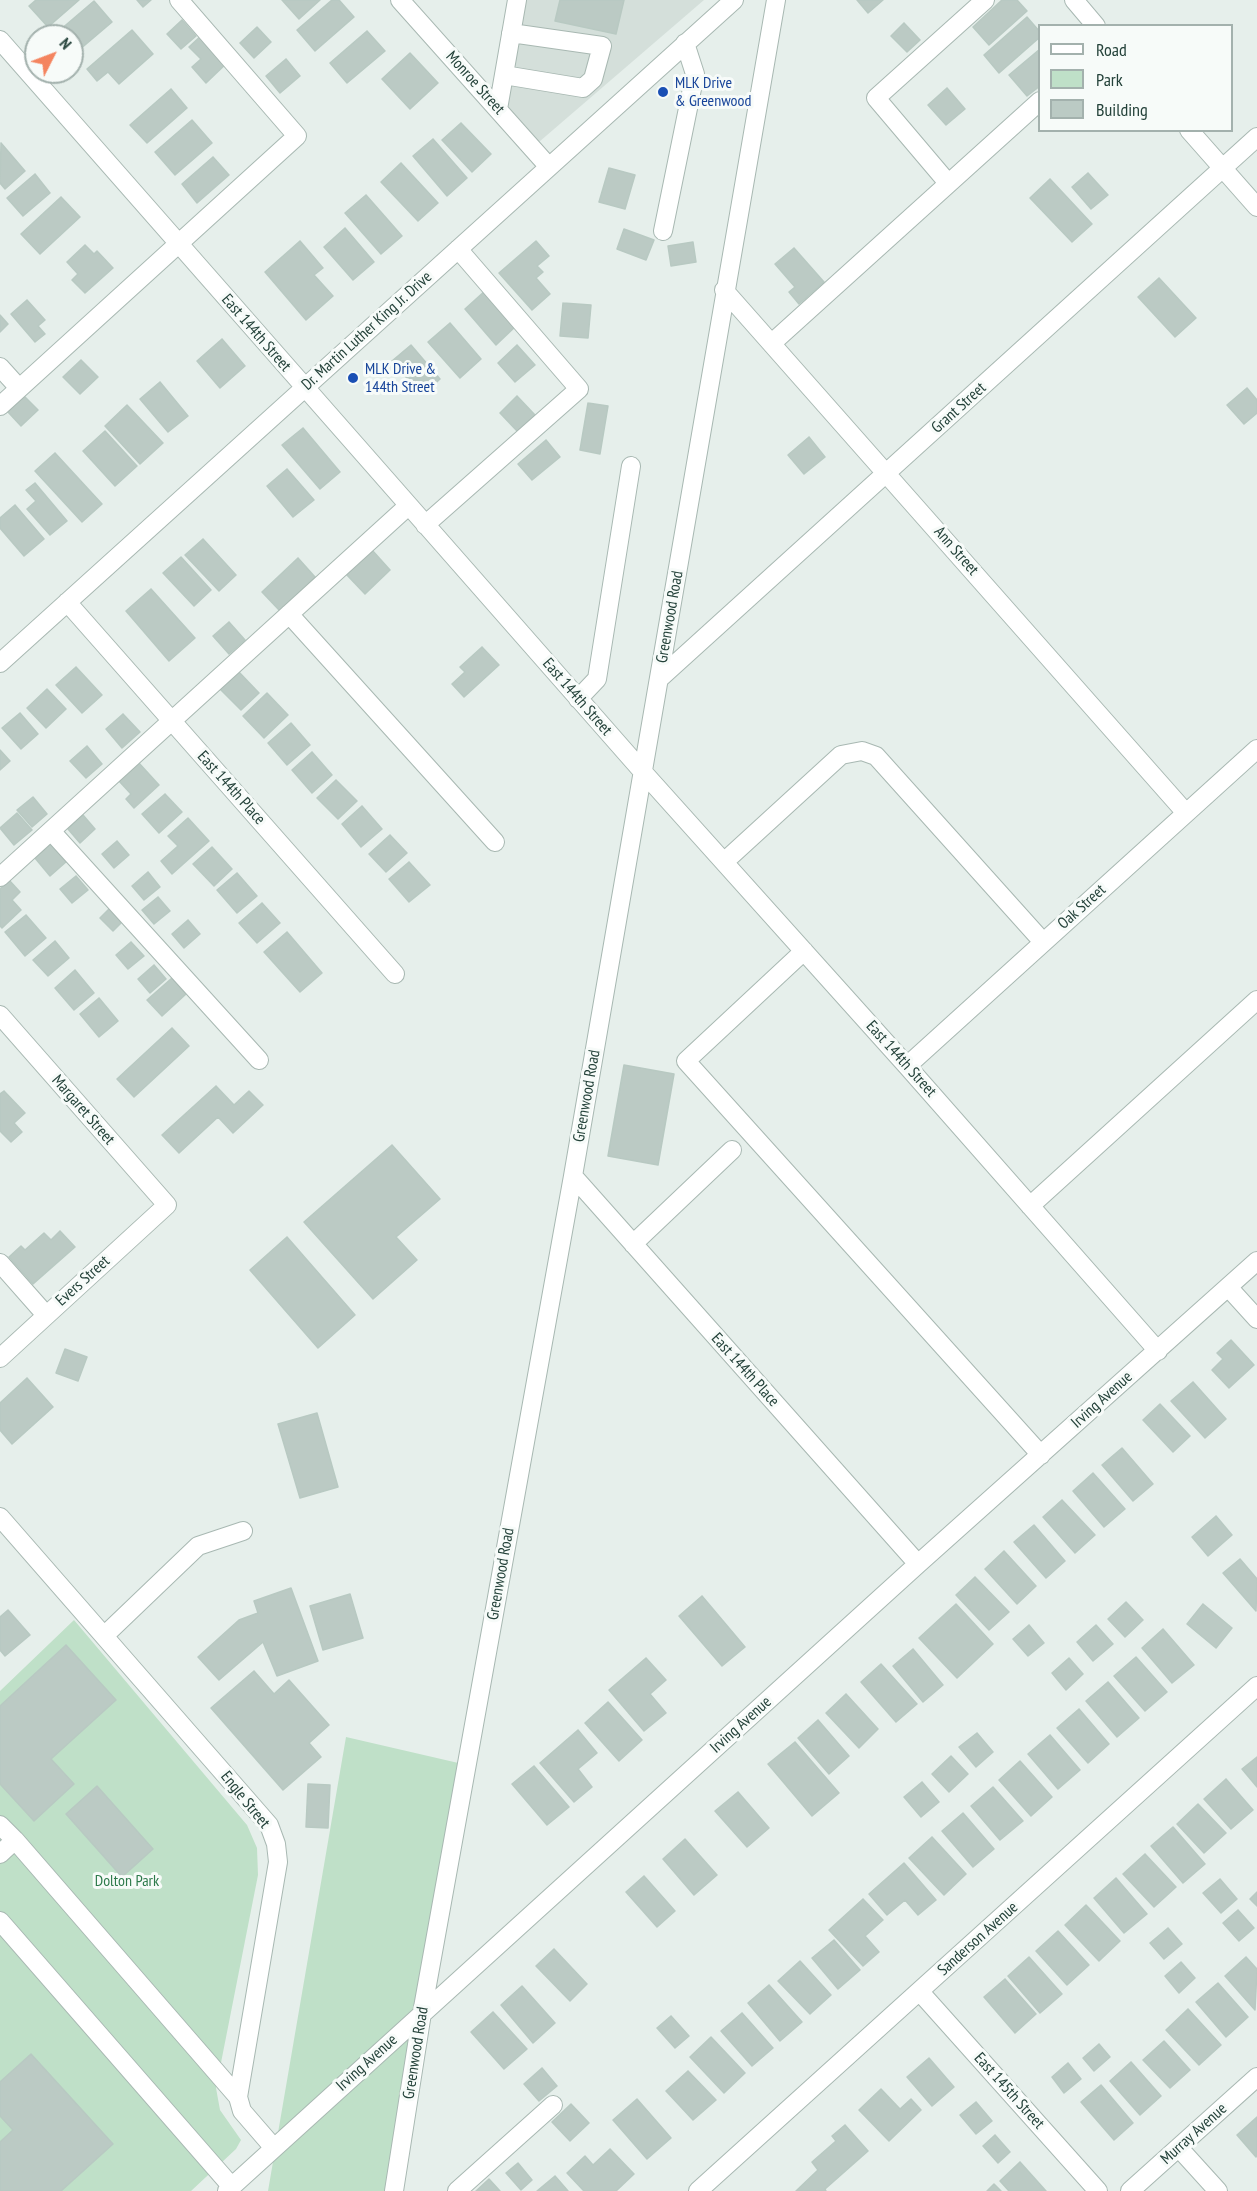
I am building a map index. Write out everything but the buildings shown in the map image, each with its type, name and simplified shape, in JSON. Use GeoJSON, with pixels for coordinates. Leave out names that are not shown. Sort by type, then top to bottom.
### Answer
{"type":"FeatureCollection","features":[{"type":"Feature","properties":{"kind":"street"},"geometry":{"type":"LineString","coordinates":[[0,406],[297,136],[179,0]]}},
{"type":"Feature","properties":{"kind":"street","name":"Monroe Street"},"geometry":{"type":"LineString","coordinates":[[400,0],[549,167]]}},
{"type":"Feature","properties":{"kind":"street"},"geometry":{"type":"LineString","coordinates":[[498,109],[517,0]]}},
{"type":"Feature","properties":{"kind":"street","name":"Greenwood Road"},"geometry":{"type":"LineString","coordinates":[[394,2191],[422,2013],[573,1176],[660,678],[724,290],[776,0]]}},
{"type":"Feature","properties":{"kind":"street"},"geometry":{"type":"LineString","coordinates":[[948,183],[876,98],[985,0]]}},
{"type":"Feature","properties":{"kind":"street"},"geometry":{"type":"LineString","coordinates":[[1074,0],[1094,24]]}},
{"type":"Feature","properties":{"kind":"street","name":"Dr. Martin Luther King Jr. Drive"},"geometry":{"type":"LineString","coordinates":[[0,663],[685,44],[728,2]]}},
{"type":"Feature","properties":{"kind":"street"},"geometry":{"type":"LineString","coordinates":[[504,75],[583,88],[593,79],[602,46],[511,33]]}},
{"type":"Feature","properties":{"kind":"street","name":"East 144th Street"},"geometry":{"type":"LineString","coordinates":[[0,40],[642,772],[907,1066],[1158,1351]]}},
{"type":"Feature","properties":{"kind":"street"},"geometry":{"type":"LineString","coordinates":[[663,231],[695,74],[685,44]]}},
{"type":"Feature","properties":{"kind":"street"},"geometry":{"type":"LineString","coordinates":[[772,343],[1038,103]]}},
{"type":"Feature","properties":{"kind":"street"},"geometry":{"type":"LineString","coordinates":[[1191,132],[1257,207]]}},
{"type":"Feature","properties":{"kind":"street","name":"Grant Street"},"geometry":{"type":"LineString","coordinates":[[660,678],[1257,137]]}},
{"type":"Feature","properties":{"kind":"street"},"geometry":{"type":"LineString","coordinates":[[425,525],[579,389],[458,249]]}},
{"type":"Feature","properties":{"kind":"street","name":"Ann Street"},"geometry":{"type":"LineString","coordinates":[[724,290],[1186,813]]}},
{"type":"Feature","properties":{"kind":"street"},"geometry":{"type":"LineString","coordinates":[[0,368],[19,388]]}},
{"type":"Feature","properties":{"kind":"street"},"geometry":{"type":"LineString","coordinates":[[578,699],[597,679],[631,466]]}},
{"type":"Feature","properties":{"kind":"street"},"geometry":{"type":"LineString","coordinates":[[0,877],[408,506]]}},
{"type":"Feature","properties":{"kind":"street","name":"East 144th Place"},"geometry":{"type":"LineString","coordinates":[[67,602],[395,974]]}},
{"type":"Feature","properties":{"kind":"street"},"geometry":{"type":"LineString","coordinates":[[290,614],[495,842]]}},
{"type":"Feature","properties":{"kind":"street","name":"Oak Street"},"geometry":{"type":"LineString","coordinates":[[907,1066],[1257,749]]}},
{"type":"Feature","properties":{"kind":"street"},"geometry":{"type":"LineString","coordinates":[[724,862],[841,756],[862,751],[876,756],[1043,942]]}},
{"type":"Feature","properties":{"kind":"street"},"geometry":{"type":"LineString","coordinates":[[51,831],[259,1060]]}},
{"type":"Feature","properties":{"kind":"street"},"geometry":{"type":"LineString","coordinates":[[804,951],[686,1061],[1041,1455]]}},
{"type":"Feature","properties":{"kind":"street"},"geometry":{"type":"LineString","coordinates":[[1030,1206],[1257,1000]]}},
{"type":"Feature","properties":{"kind":"street","name":"Margaret Street"},"geometry":{"type":"LineString","coordinates":[[0,1015],[167,1205]]}},
{"type":"Feature","properties":{"kind":"street"},"geometry":{"type":"LineString","coordinates":[[633,1244],[732,1150]]}},
{"type":"Feature","properties":{"kind":"street","name":"East 144th Place"},"geometry":{"type":"LineString","coordinates":[[573,1176],[918,1564]]}},
{"type":"Feature","properties":{"kind":"street","name":"Evers Street"},"geometry":{"type":"LineString","coordinates":[[0,1358],[167,1205]]}},
{"type":"Feature","properties":{"kind":"street","name":"Irving Avenue"},"geometry":{"type":"LineString","coordinates":[[229,2189],[918,1564],[1257,1262]]}},
{"type":"Feature","properties":{"kind":"street"},"geometry":{"type":"LineString","coordinates":[[0,1263],[46,1315]]}},
{"type":"Feature","properties":{"kind":"street"},"geometry":{"type":"LineString","coordinates":[[1228,1287],[1257,1319]]}},
{"type":"Feature","properties":{"kind":"street","name":"Engle Street"},"geometry":{"type":"LineString","coordinates":[[0,1517],[269,1825],[276,1844],[278,1862],[238,2097]]}},
{"type":"Feature","properties":{"kind":"street"},"geometry":{"type":"LineString","coordinates":[[104,1636],[198,1546],[243,1531]]}},
{"type":"Feature","properties":{"kind":"street","name":"Sanderson Avenue"},"geometry":{"type":"LineString","coordinates":[[698,2191],[1257,1686]]}},
{"type":"Feature","properties":{"kind":"street"},"geometry":{"type":"LineString","coordinates":[[0,1825],[238,2097],[242,2111],[274,2148]]}},
{"type":"Feature","properties":{"kind":"street"},"geometry":{"type":"LineString","coordinates":[[0,1854],[15,1840]]}},
{"type":"Feature","properties":{"kind":"street"},"geometry":{"type":"LineString","coordinates":[[0,1921],[229,2189]]}},
{"type":"Feature","properties":{"kind":"street","name":"East 145th Street"},"geometry":{"type":"LineString","coordinates":[[920,1992],[1098,2191]]}},
{"type":"Feature","properties":{"kind":"street","name":"Murray Avenue"},"geometry":{"type":"LineString","coordinates":[[1130,2191],[1257,2078]]}},
{"type":"Feature","properties":{"kind":"street"},"geometry":{"type":"LineString","coordinates":[[457,2191],[553,2105]]}},
{"type":"Feature","properties":{"kind":"street"},"geometry":{"type":"LineString","coordinates":[[1179,2148],[1218,2191]]}},
{"type":"Feature","properties":{"kind":"shaded area"},"geometry":{"type":"Polygon","coordinates":[[[517,0],[704,0],[532,148],[498,109],[517,0]]]}},
{"type":"Feature","properties":{"kind":"green space","name":"Dolton Park"},"geometry":{"type":"Polygon","coordinates":[[[74,1620],[247,1825],[257,1848],[258,1875],[216,2088],[220,2110],[241,2140],[236,2149],[191,2191],[0,2191],[0,1691],[74,1620]]]}},
{"type":"Feature","properties":{"kind":"green space"},"geometry":{"type":"Polygon","coordinates":[[[346,1737],[467,1765],[393,2191],[268,2191],[346,1737]]]}},
{"type":"Feature","properties":{"kind":"place","name":"MLK Drive & Greenwood"},"geometry":{"type":"Point","coordinates":[663,92]}},
{"type":"Feature","properties":{"kind":"place","name":"MLK Drive & 144th Street"},"geometry":{"type":"Point","coordinates":[353,378]}}]}
